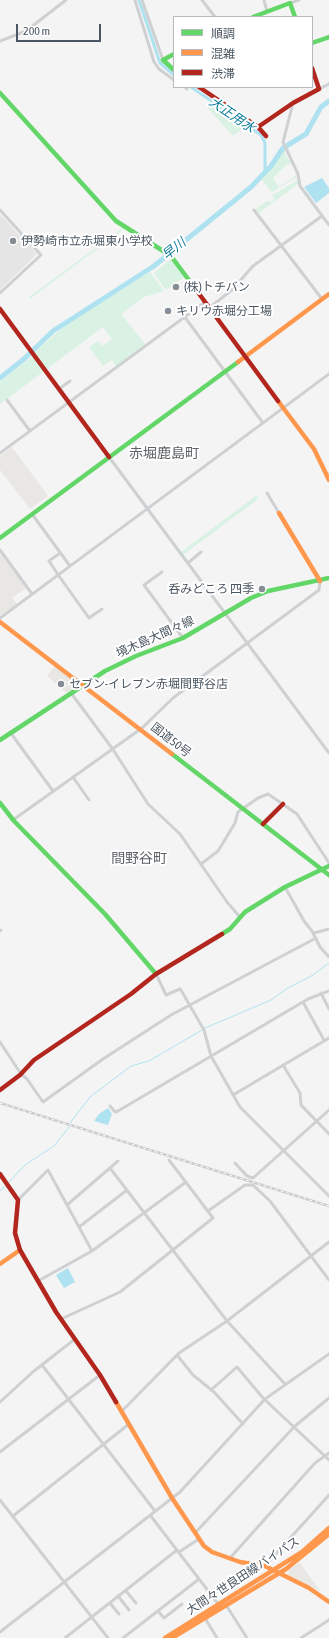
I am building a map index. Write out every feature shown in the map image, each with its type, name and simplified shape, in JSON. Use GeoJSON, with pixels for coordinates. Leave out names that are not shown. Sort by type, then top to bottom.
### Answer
{"type":"FeatureCollection","features":[{"type":"Feature","properties":{"kind":"main road"},"geometry":{"type":"LineString","coordinates":[[255,16],[290,3],[295,16]]}},
{"type":"Feature","properties":{"kind":"main road"},"geometry":{"type":"LineString","coordinates":[[313,43],[329,37]]}},
{"type":"Feature","properties":{"kind":"main road"},"geometry":{"type":"LineString","coordinates":[[173,54],[162,60],[173,69]]}},
{"type":"Feature","properties":{"kind":"main road"},"geometry":{"type":"LineString","coordinates":[[258,127],[293,103],[319,89],[313,71]]}},
{"type":"Feature","properties":{"kind":"main road"},"geometry":{"type":"LineString","coordinates":[[200,88],[258,127],[266,136]]}},
{"type":"Feature","properties":{"kind":"main road"},"geometry":{"type":"LineString","coordinates":[[0,93],[116,221],[171,256],[314,449],[329,480]]}},
{"type":"Feature","properties":{"kind":"main road"},"geometry":{"type":"LineString","coordinates":[[0,538],[329,294]]}},
{"type":"Feature","properties":{"kind":"main road"},"geometry":{"type":"LineString","coordinates":[[0,309],[2,316],[30,349],[109,457]]}},
{"type":"Feature","properties":{"kind":"main road"},"geometry":{"type":"LineString","coordinates":[[279,513],[320,581]]}},
{"type":"Feature","properties":{"kind":"main road","name":"境木島大間々線"},"geometry":{"type":"LineString","coordinates":[[0,740],[83,685],[123,661],[183,638],[250,598],[268,591],[329,578]]}},
{"type":"Feature","properties":{"kind":"main road","name":"国道50号"},"geometry":{"type":"LineString","coordinates":[[1,625],[83,685],[329,875]]}},
{"type":"Feature","properties":{"kind":"main road"},"geometry":{"type":"LineString","coordinates":[[0,803],[13,820],[105,914],[156,974]]}},
{"type":"Feature","properties":{"kind":"main road"},"geometry":{"type":"LineString","coordinates":[[263,824],[283,804]]}},
{"type":"Feature","properties":{"kind":"main road"},"geometry":{"type":"LineString","coordinates":[[0,1090],[21,1074],[34,1060],[131,994],[156,974],[222,935],[235,925],[240,917],[285,887],[329,864]]}},
{"type":"Feature","properties":{"kind":"main road"},"geometry":{"type":"LineString","coordinates":[[0,1174],[18,1200],[15,1233],[20,1250],[61,1319],[100,1375],[172,1498],[195,1534],[210,1550],[240,1562],[265,1566],[318,1593],[329,1602]]}},
{"type":"Feature","properties":{"kind":"main road"},"geometry":{"type":"LineString","coordinates":[[0,1264],[20,1250]]}},
{"type":"Feature","properties":{"kind":"main road","name":"大間々世良田線バイパス"},"geometry":{"type":"LineString","coordinates":[[165,1638],[274,1571],[302,1552],[329,1528]]}},
{"type":"Feature","properties":{"kind":"main road","name":"大間々世良田線バイパス"},"geometry":{"type":"LineString","coordinates":[[172,1638],[279,1573],[329,1534]]}},
{"type":"Feature","properties":{"kind":"street"},"geometry":{"type":"LineString","coordinates":[[59,0],[61,4]]}},
{"type":"Feature","properties":{"kind":"street"},"geometry":{"type":"LineString","coordinates":[[0,41],[26,31],[66,0]]}},
{"type":"Feature","properties":{"kind":"street"},"geometry":{"type":"LineString","coordinates":[[135,0],[154,62],[159,69],[173,79]]}},
{"type":"Feature","properties":{"kind":"street"},"geometry":{"type":"LineString","coordinates":[[142,0],[162,60]]}},
{"type":"Feature","properties":{"kind":"street"},"geometry":{"type":"LineString","coordinates":[[202,0],[214,16]]}},
{"type":"Feature","properties":{"kind":"street"},"geometry":{"type":"LineString","coordinates":[[264,0],[267,11]]}},
{"type":"Feature","properties":{"kind":"street"},"geometry":{"type":"LineString","coordinates":[[290,3],[299,0]]}},
{"type":"Feature","properties":{"kind":"street"},"geometry":{"type":"LineString","coordinates":[[319,89],[329,84]]}},
{"type":"Feature","properties":{"kind":"street"},"geometry":{"type":"LineString","coordinates":[[293,103],[283,142],[298,174],[300,186],[329,226]]}},
{"type":"Feature","properties":{"kind":"street"},"geometry":{"type":"LineString","coordinates":[[0,210],[41,255],[0,293]]}},
{"type":"Feature","properties":{"kind":"street"},"geometry":{"type":"LineString","coordinates":[[254,210],[322,299]]}},
{"type":"Feature","properties":{"kind":"street"},"geometry":{"type":"LineString","coordinates":[[209,308],[232,290],[253,266],[322,216]]}},
{"type":"Feature","properties":{"kind":"street"},"geometry":{"type":"LineString","coordinates":[[0,453],[205,302]]}},
{"type":"Feature","properties":{"kind":"street"},"geometry":{"type":"LineString","coordinates":[[184,316],[263,423]]}},
{"type":"Feature","properties":{"kind":"street"},"geometry":{"type":"LineString","coordinates":[[0,618],[329,374]]}},
{"type":"Feature","properties":{"kind":"street"},"geometry":{"type":"LineString","coordinates":[[59,389],[70,381]]}},
{"type":"Feature","properties":{"kind":"street"},"geometry":{"type":"LineString","coordinates":[[7,400],[30,431]]}},
{"type":"Feature","properties":{"kind":"street"},"geometry":{"type":"LineString","coordinates":[[109,457],[329,753]]}},
{"type":"Feature","properties":{"kind":"street"},"geometry":{"type":"LineString","coordinates":[[268,492],[279,513]]}},
{"type":"Feature","properties":{"kind":"street"},"geometry":{"type":"LineString","coordinates":[[32,514],[70,566]]}},
{"type":"Feature","properties":{"kind":"street"},"geometry":{"type":"LineString","coordinates":[[0,550],[32,594]]}},
{"type":"Feature","properties":{"kind":"street"},"geometry":{"type":"LineString","coordinates":[[60,552],[49,561],[58,575],[90,618],[102,609]]}},
{"type":"Feature","properties":{"kind":"street"},"geometry":{"type":"LineString","coordinates":[[188,563],[201,552]]}},
{"type":"Feature","properties":{"kind":"street"},"geometry":{"type":"LineString","coordinates":[[162,572],[144,585],[183,638]]}},
{"type":"Feature","properties":{"kind":"street"},"geometry":{"type":"LineString","coordinates":[[13,820],[72,776],[140,729],[168,702],[319,590],[320,581]]}},
{"type":"Feature","properties":{"kind":"street"},"geometry":{"type":"LineString","coordinates":[[71,693],[112,748],[149,806],[160,814],[180,834],[227,902],[240,917]]}},
{"type":"Feature","properties":{"kind":"street"},"geometry":{"type":"LineString","coordinates":[[10,732],[53,791]]}},
{"type":"Feature","properties":{"kind":"street"},"geometry":{"type":"LineString","coordinates":[[72,776],[89,800]]}},
{"type":"Feature","properties":{"kind":"street"},"geometry":{"type":"LineString","coordinates":[[202,864],[218,851],[235,822],[237,814],[242,808],[258,798],[268,794],[299,816],[329,864]]}},
{"type":"Feature","properties":{"kind":"street"},"geometry":{"type":"LineString","coordinates":[[285,887],[304,921],[314,933],[321,949],[329,957]]}},
{"type":"Feature","properties":{"kind":"street"},"geometry":{"type":"LineString","coordinates":[[314,933],[329,929]]}},
{"type":"Feature","properties":{"kind":"street"},"geometry":{"type":"LineString","coordinates":[[0,1042],[21,1074],[27,1079],[43,1102],[103,1059],[190,1004],[316,938]]}},
{"type":"Feature","properties":{"kind":"street"},"geometry":{"type":"LineString","coordinates":[[156,974],[166,995],[180,989],[190,1004],[204,1030],[211,1056],[240,1107],[329,1196]]}},
{"type":"Feature","properties":{"kind":"street"},"geometry":{"type":"LineString","coordinates":[[110,1106],[116,1112],[303,1002],[321,993],[329,991]]}},
{"type":"Feature","properties":{"kind":"street"},"geometry":{"type":"LineString","coordinates":[[321,993],[329,1009]]}},
{"type":"Feature","properties":{"kind":"street"},"geometry":{"type":"LineString","coordinates":[[303,1002],[324,1040]]}},
{"type":"Feature","properties":{"kind":"street"},"geometry":{"type":"LineString","coordinates":[[233,1095],[329,1038]]}},
{"type":"Feature","properties":{"kind":"street"},"geometry":{"type":"LineString","coordinates":[[283,1065],[300,1093],[300,1104],[329,1134]]}},
{"type":"Feature","properties":{"kind":"street"},"geometry":{"type":"LineString","coordinates":[[234,1163],[247,1176],[254,1178],[329,1110]]}},
{"type":"Feature","properties":{"kind":"street"},"geometry":{"type":"LineString","coordinates":[[61,1319],[120,1292],[213,1218],[169,1160]]}},
{"type":"Feature","properties":{"kind":"street"},"geometry":{"type":"LineString","coordinates":[[67,1205],[118,1161]]}},
{"type":"Feature","properties":{"kind":"street"},"geometry":{"type":"LineString","coordinates":[[110,1168],[228,1321],[285,1384]]}},
{"type":"Feature","properties":{"kind":"street"},"geometry":{"type":"LineString","coordinates":[[18,1200],[48,1170],[92,1251]]}},
{"type":"Feature","properties":{"kind":"street"},"geometry":{"type":"LineString","coordinates":[[38,1281],[92,1251],[186,1182]]}},
{"type":"Feature","properties":{"kind":"street"},"geometry":{"type":"LineString","coordinates":[[208,1210],[246,1185],[251,1184],[261,1191],[267,1198],[329,1280]]}},
{"type":"Feature","properties":{"kind":"street"},"geometry":{"type":"LineString","coordinates":[[79,1227],[127,1190]]}},
{"type":"Feature","properties":{"kind":"street"},"geometry":{"type":"LineString","coordinates":[[122,1412],[177,1355],[228,1321],[329,1242]]}},
{"type":"Feature","properties":{"kind":"street"},"geometry":{"type":"LineString","coordinates":[[0,1402],[42,1365],[76,1339]]}},
{"type":"Feature","properties":{"kind":"street"},"geometry":{"type":"LineString","coordinates":[[0,1632],[172,1498],[192,1480],[265,1399],[329,1354]]}},
{"type":"Feature","properties":{"kind":"street"},"geometry":{"type":"LineString","coordinates":[[177,1355],[193,1375],[211,1390],[243,1424]]}},
{"type":"Feature","properties":{"kind":"street"},"geometry":{"type":"LineString","coordinates":[[42,1365],[155,1511]]}},
{"type":"Feature","properties":{"kind":"street"},"geometry":{"type":"LineString","coordinates":[[211,1390],[238,1367],[265,1399],[329,1460]]}},
{"type":"Feature","properties":{"kind":"street"},"geometry":{"type":"LineString","coordinates":[[0,1452],[100,1375]]}},
{"type":"Feature","properties":{"kind":"street"},"geometry":{"type":"LineString","coordinates":[[195,1534],[295,1426],[329,1398]]}},
{"type":"Feature","properties":{"kind":"street"},"geometry":{"type":"LineString","coordinates":[[13,1516],[129,1424]]}},
{"type":"Feature","properties":{"kind":"street"},"geometry":{"type":"LineString","coordinates":[[230,1558],[324,1455],[329,1453]]}},
{"type":"Feature","properties":{"kind":"street"},"geometry":{"type":"LineString","coordinates":[[265,1566],[329,1495]]}},
{"type":"Feature","properties":{"kind":"street"},"geometry":{"type":"LineString","coordinates":[[0,1500],[108,1638]]}},
{"type":"Feature","properties":{"kind":"street"},"geometry":{"type":"LineString","coordinates":[[150,1515],[219,1605]]}},
{"type":"Feature","properties":{"kind":"street"},"geometry":{"type":"LineString","coordinates":[[65,1638],[178,1551],[199,1539]]}},
{"type":"Feature","properties":{"kind":"street"},"geometry":{"type":"LineString","coordinates":[[123,1638],[199,1579]]}},
{"type":"Feature","properties":{"kind":"street"},"geometry":{"type":"LineString","coordinates":[[126,1591],[136,1603]]}},
{"type":"Feature","properties":{"kind":"street"},"geometry":{"type":"LineString","coordinates":[[118,1596],[129,1610]]}},
{"type":"Feature","properties":{"kind":"street"},"geometry":{"type":"LineString","coordinates":[[110,1603],[119,1614]]}},
{"type":"Feature","properties":{"kind":"street"},"geometry":{"type":"LineString","coordinates":[[158,1610],[164,1618],[182,1604]]}},
{"type":"Feature","properties":{"kind":"street"},"geometry":{"type":"LineString","coordinates":[[226,1605],[248,1638]]}},
{"type":"Feature","properties":{"kind":"street"},"geometry":{"type":"LineString","coordinates":[[204,1618],[217,1638]]}},
{"type":"Feature","properties":{"kind":"street"},"geometry":{"type":"LineString","coordinates":[[302,1638],[329,1620]]}},
{"type":"Feature","properties":{"kind":"shaded area","name":"伊勢崎市立赤堀東小学校"},"geometry":{"type":"Polygon","coordinates":[[[0,214],[37,254],[0,290],[0,214]]]}},
{"type":"Feature","properties":{"kind":"shaded area"},"geometry":{"type":"Polygon","coordinates":[[[12,447],[48,496],[30,509],[0,470],[0,456],[12,447]]]}},
{"type":"Feature","properties":{"kind":"shaded area"},"geometry":{"type":"Polygon","coordinates":[[[0,552],[26,588],[12,598],[17,604],[0,616],[0,552]]]}},
{"type":"Feature","properties":{"kind":"shaded area"},"geometry":{"type":"Polygon","coordinates":[[[55,666],[78,685],[77,687],[67,693],[47,676],[55,666]]]}},
{"type":"Feature","properties":{"kind":"shaded area"},"geometry":{"type":"Polygon","coordinates":[[[299,1563],[320,1591],[289,1575],[288,1570],[299,1563]]]}},
{"type":"Feature","properties":{"kind":"green space"},"geometry":{"type":"Polygon","coordinates":[[[208,104],[243,128],[233,136],[206,106],[208,104]]]}},
{"type":"Feature","properties":{"kind":"green space"},"geometry":{"type":"Polygon","coordinates":[[[285,149],[285,154],[292,165],[287,164],[273,178],[279,187],[293,178],[296,174],[297,177],[272,192],[262,180],[285,149]]]}},
{"type":"Feature","properties":{"kind":"green space"},"geometry":{"type":"Polygon","coordinates":[[[298,180],[298,184],[259,213],[256,209],[266,201],[272,202],[274,199],[272,195],[298,180]]]}},
{"type":"Feature","properties":{"kind":"green space"},"geometry":{"type":"Polygon","coordinates":[[[123,228],[124,229],[30,299],[29,297],[123,228]]]}},
{"type":"Feature","properties":{"kind":"green space"},"geometry":{"type":"Polygon","coordinates":[[[171,259],[184,277],[166,290],[154,273],[171,259]]]}},
{"type":"Feature","properties":{"kind":"green space"},"geometry":{"type":"Polygon","coordinates":[[[150,272],[164,291],[144,297],[121,314],[145,344],[116,366],[112,360],[103,366],[89,347],[98,341],[102,346],[112,339],[103,327],[0,404],[0,382],[35,354],[35,352],[68,323],[150,272]]]}},
{"type":"Feature","properties":{"kind":"green space"},"geometry":{"type":"Polygon","coordinates":[[[257,495],[258,499],[183,555],[181,552],[257,495]]]}},
{"type":"Feature","properties":{"kind":"water"},"geometry":{"type":"Polygon","coordinates":[[[322,178],[329,188],[329,193],[316,203],[304,187],[322,178]]]}},
{"type":"Feature","properties":{"kind":"water"},"geometry":{"type":"Polygon","coordinates":[[[108,1108],[112,1114],[108,1125],[94,1121],[99,1114],[108,1108]]]}},
{"type":"Feature","properties":{"kind":"water"},"geometry":{"type":"Polygon","coordinates":[[[68,1268],[75,1282],[64,1288],[56,1275],[68,1268]]]}},
{"type":"Feature","properties":{"kind":"waterway","name":"大正用水"},"geometry":{"type":"LineString","coordinates":[[139,0],[160,63],[173,74]]}},
{"type":"Feature","properties":{"kind":"waterway","name":"大正用水"},"geometry":{"type":"LineString","coordinates":[[192,88],[261,135],[265,143],[265,173]]}},
{"type":"Feature","properties":{"kind":"waterway","name":"早川"},"geometry":{"type":"LineString","coordinates":[[0,378],[24,359],[53,331],[154,266],[251,187],[271,166],[283,148],[306,134],[321,107],[329,101]]}},
{"type":"Feature","properties":{"kind":"waterway"},"geometry":{"type":"LineString","coordinates":[[205,1028],[271,1000],[288,988],[313,975],[329,963]]}},
{"type":"Feature","properties":{"kind":"waterway"},"geometry":{"type":"LineString","coordinates":[[70,1123],[90,1097],[131,1066],[149,1061],[202,1030]]}},
{"type":"Feature","properties":{"kind":"waterway"},"geometry":{"type":"LineString","coordinates":[[8,1183],[25,1165],[54,1146],[69,1127]]}},
{"type":"Feature","properties":{"kind":"waterway"},"geometry":{"type":"LineString","coordinates":[[0,1191],[6,1185]]}},
{"type":"Feature","properties":{"kind":"railway"},"geometry":{"type":"LineString","coordinates":[[0,1103],[329,1206]]}},
{"type":"Feature","properties":{"kind":"traffic: fast"},"geometry":{"type":"LineString","coordinates":[[256,16],[290,3],[295,16]]}},
{"type":"Feature","properties":{"kind":"traffic: fast"},"geometry":{"type":"LineString","coordinates":[[313,43],[329,37]]}},
{"type":"Feature","properties":{"kind":"traffic: fast"},"geometry":{"type":"LineString","coordinates":[[173,55],[163,60],[173,69]]}},
{"type":"Feature","properties":{"kind":"traffic: fast"},"geometry":{"type":"LineString","coordinates":[[0,93],[116,221],[171,256],[197,291]]}},
{"type":"Feature","properties":{"kind":"traffic: fast"},"geometry":{"type":"LineString","coordinates":[[0,538],[238,362]]}},
{"type":"Feature","properties":{"kind":"traffic: fast"},"geometry":{"type":"LineString","coordinates":[[0,740],[105,671],[136,656],[183,638],[251,598],[268,591],[329,578]]}},
{"type":"Feature","properties":{"kind":"traffic: fast"},"geometry":{"type":"LineString","coordinates":[[172,754],[329,875]]}},
{"type":"Feature","properties":{"kind":"traffic: fast"},"geometry":{"type":"LineString","coordinates":[[0,803],[14,821],[105,914],[156,974]]}},
{"type":"Feature","properties":{"kind":"traffic: fast"},"geometry":{"type":"LineString","coordinates":[[222,934],[230,929],[245,912],[285,887],[329,866]]}},
{"type":"Feature","properties":{"kind":"traffic: slow"},"geometry":{"type":"LineString","coordinates":[[238,362],[329,294]]}},
{"type":"Feature","properties":{"kind":"traffic: slow"},"geometry":{"type":"LineString","coordinates":[[278,401],[314,449],[329,480]]}},
{"type":"Feature","properties":{"kind":"traffic: slow"},"geometry":{"type":"LineString","coordinates":[[279,513],[320,581]]}},
{"type":"Feature","properties":{"kind":"traffic: slow"},"geometry":{"type":"LineString","coordinates":[[0,622],[172,754]]}},
{"type":"Feature","properties":{"kind":"traffic: slow"},"geometry":{"type":"LineString","coordinates":[[0,1264],[20,1250]]}},
{"type":"Feature","properties":{"kind":"traffic: slow"},"geometry":{"type":"LineString","coordinates":[[116,1402],[172,1498],[204,1546],[212,1552],[240,1562],[265,1566],[309,1588],[329,1602]]}},
{"type":"Feature","properties":{"kind":"traffic: slow"},"geometry":{"type":"LineString","coordinates":[[165,1638],[302,1552],[329,1528]]}},
{"type":"Feature","properties":{"kind":"traffic: slow"},"geometry":{"type":"LineString","coordinates":[[172,1638],[286,1569],[329,1534]]}},
{"type":"Feature","properties":{"kind":"traffic: jam"},"geometry":{"type":"LineString","coordinates":[[200,88],[258,127],[293,103],[319,89],[313,71]]}},
{"type":"Feature","properties":{"kind":"traffic: jam"},"geometry":{"type":"LineString","coordinates":[[258,127],[266,136]]}},
{"type":"Feature","properties":{"kind":"traffic: jam"},"geometry":{"type":"LineString","coordinates":[[197,291],[278,401]]}},
{"type":"Feature","properties":{"kind":"traffic: jam"},"geometry":{"type":"LineString","coordinates":[[0,309],[109,457]]}},
{"type":"Feature","properties":{"kind":"traffic: jam"},"geometry":{"type":"LineString","coordinates":[[263,824],[283,804]]}},
{"type":"Feature","properties":{"kind":"traffic: jam"},"geometry":{"type":"LineString","coordinates":[[0,1090],[20,1075],[34,1060],[131,994],[156,974],[222,934]]}},
{"type":"Feature","properties":{"kind":"traffic: jam"},"geometry":{"type":"LineString","coordinates":[[0,1174],[18,1200],[15,1233],[20,1250],[56,1312],[100,1375],[116,1402]]}},
{"type":"Feature","properties":{"kind":"place","name":"伊勢崎市立赤堀東小学校"},"geometry":{"type":"Point","coordinates":[13,241]}},
{"type":"Feature","properties":{"kind":"place","name":"(株)トチバン"},"geometry":{"type":"Point","coordinates":[176,287]}},
{"type":"Feature","properties":{"kind":"place","name":"キリウ赤堀分工場"},"geometry":{"type":"Point","coordinates":[168,311]}},
{"type":"Feature","properties":{"kind":"place","name":"呑みどころ 四季"},"geometry":{"type":"Point","coordinates":[262,589]}},
{"type":"Feature","properties":{"kind":"place","name":"セブン-イレブン赤堀間野谷店"},"geometry":{"type":"Point","coordinates":[61,684]}},
{"type":"Feature","properties":{"kind":"district","name":"赤堀鹿島町"},"geometry":{"type":"Point","coordinates":[164,454]}},
{"type":"Feature","properties":{"kind":"district","name":"間野谷町"},"geometry":{"type":"Point","coordinates":[139,859]}}]}
